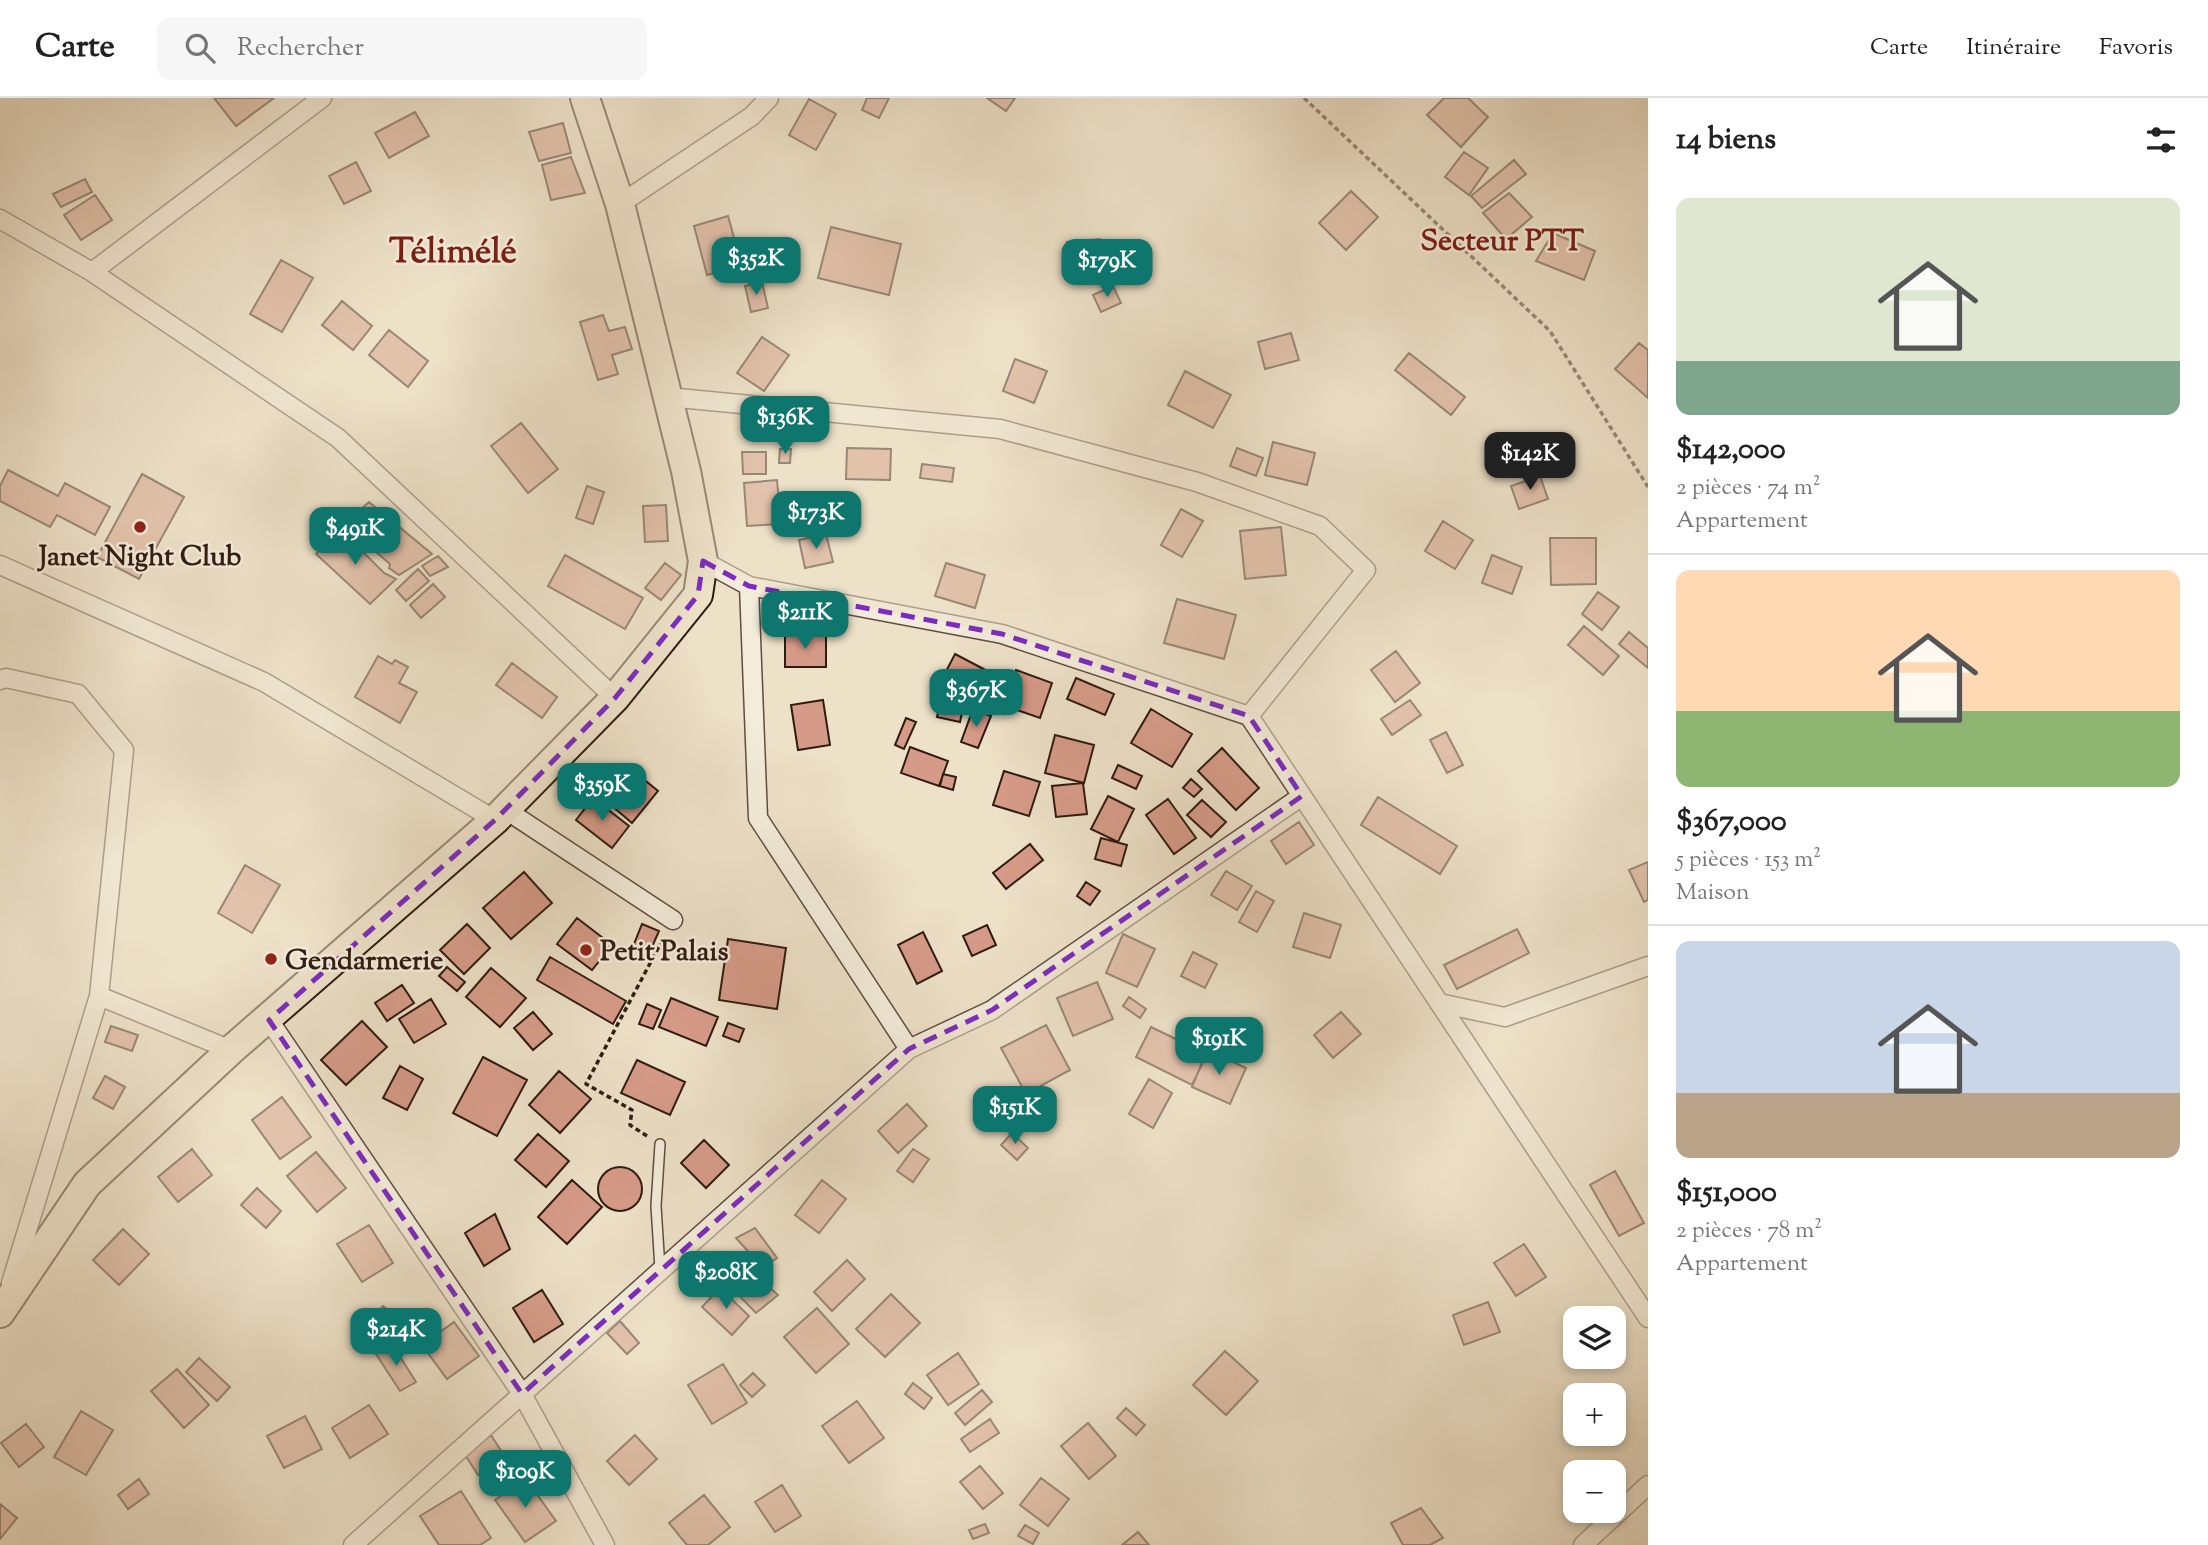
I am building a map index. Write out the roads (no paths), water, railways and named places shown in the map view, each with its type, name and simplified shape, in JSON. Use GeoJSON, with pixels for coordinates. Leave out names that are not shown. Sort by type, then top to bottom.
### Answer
{"type":"FeatureCollection","features":[{"type":"Feature","properties":{"kind":"main road"},"geometry":{"type":"LineString","coordinates":[[1,1310],[87,1184],[231,1050],[269,1020],[501,815],[615,698],[698,595],[703,561],[686,471],[620,204],[585,98]]}},
{"type":"Feature","properties":{"kind":"street"},"geometry":{"type":"LineString","coordinates":[[92,272],[322,98]]}},
{"type":"Feature","properties":{"kind":"street"},"geometry":{"type":"LineString","coordinates":[[620,204],[752,116],[769,98]]}},
{"type":"Feature","properties":{"kind":"street"},"geometry":{"type":"LineString","coordinates":[[0,219],[92,272],[338,438],[615,698]]}},
{"type":"Feature","properties":{"kind":"street"},"geometry":{"type":"LineString","coordinates":[[668,397],[1000,429],[1197,482],[1320,526],[1366,570],[1249,716]]}},
{"type":"Feature","properties":{"kind":"street"},"geometry":{"type":"LineString","coordinates":[[703,561],[749,586],[1002,634],[1249,716],[1648,1318]]}},
{"type":"Feature","properties":{"kind":"street"},"geometry":{"type":"LineString","coordinates":[[0,565],[264,682],[501,815],[673,920]]}},
{"type":"Feature","properties":{"kind":"street"},"geometry":{"type":"LineString","coordinates":[[749,586],[758,818],[909,1049]]}},
{"type":"Feature","properties":{"kind":"street"},"geometry":{"type":"LineString","coordinates":[[0,680],[6,678],[78,694],[124,750],[99,996],[1,1310]]}},
{"type":"Feature","properties":{"kind":"street"},"geometry":{"type":"LineString","coordinates":[[353,1545],[909,1049],[992,1010],[1302,796]]}},
{"type":"Feature","properties":{"kind":"street"},"geometry":{"type":"LineString","coordinates":[[1439,1003],[1505,1017],[1648,966]]}},
{"type":"Feature","properties":{"kind":"street"},"geometry":{"type":"LineString","coordinates":[[99,996],[231,1050]]}},
{"type":"Feature","properties":{"kind":"street"},"geometry":{"type":"LineString","coordinates":[[269,1020],[522,1394],[604,1545]]}},
{"type":"Feature","properties":{"kind":"street"},"geometry":{"type":"LineString","coordinates":[[1583,1545],[1648,1485]]}},
{"type":"Feature","properties":{"kind":"lane"},"geometry":{"type":"LineString","coordinates":[[660,1144],[656,1206],[660,1270]]}},
{"type":"Feature","properties":{"kind":"place","name":"Janet Night Club"},"geometry":{"type":"Point","coordinates":[140,527]}},
{"type":"Feature","properties":{"kind":"place","name":"Petit Palais"},"geometry":{"type":"Point","coordinates":[586,950]}},
{"type":"Feature","properties":{"kind":"place","name":"Gendarmerie"},"geometry":{"type":"Point","coordinates":[271,959]}},
{"type":"Feature","properties":{"kind":"district","name":"Secteur PTT"},"geometry":{"type":"Point","coordinates":[1502,240]}},
{"type":"Feature","properties":{"kind":"district","name":"Télimélé"},"geometry":{"type":"Point","coordinates":[453,250]}}]}
